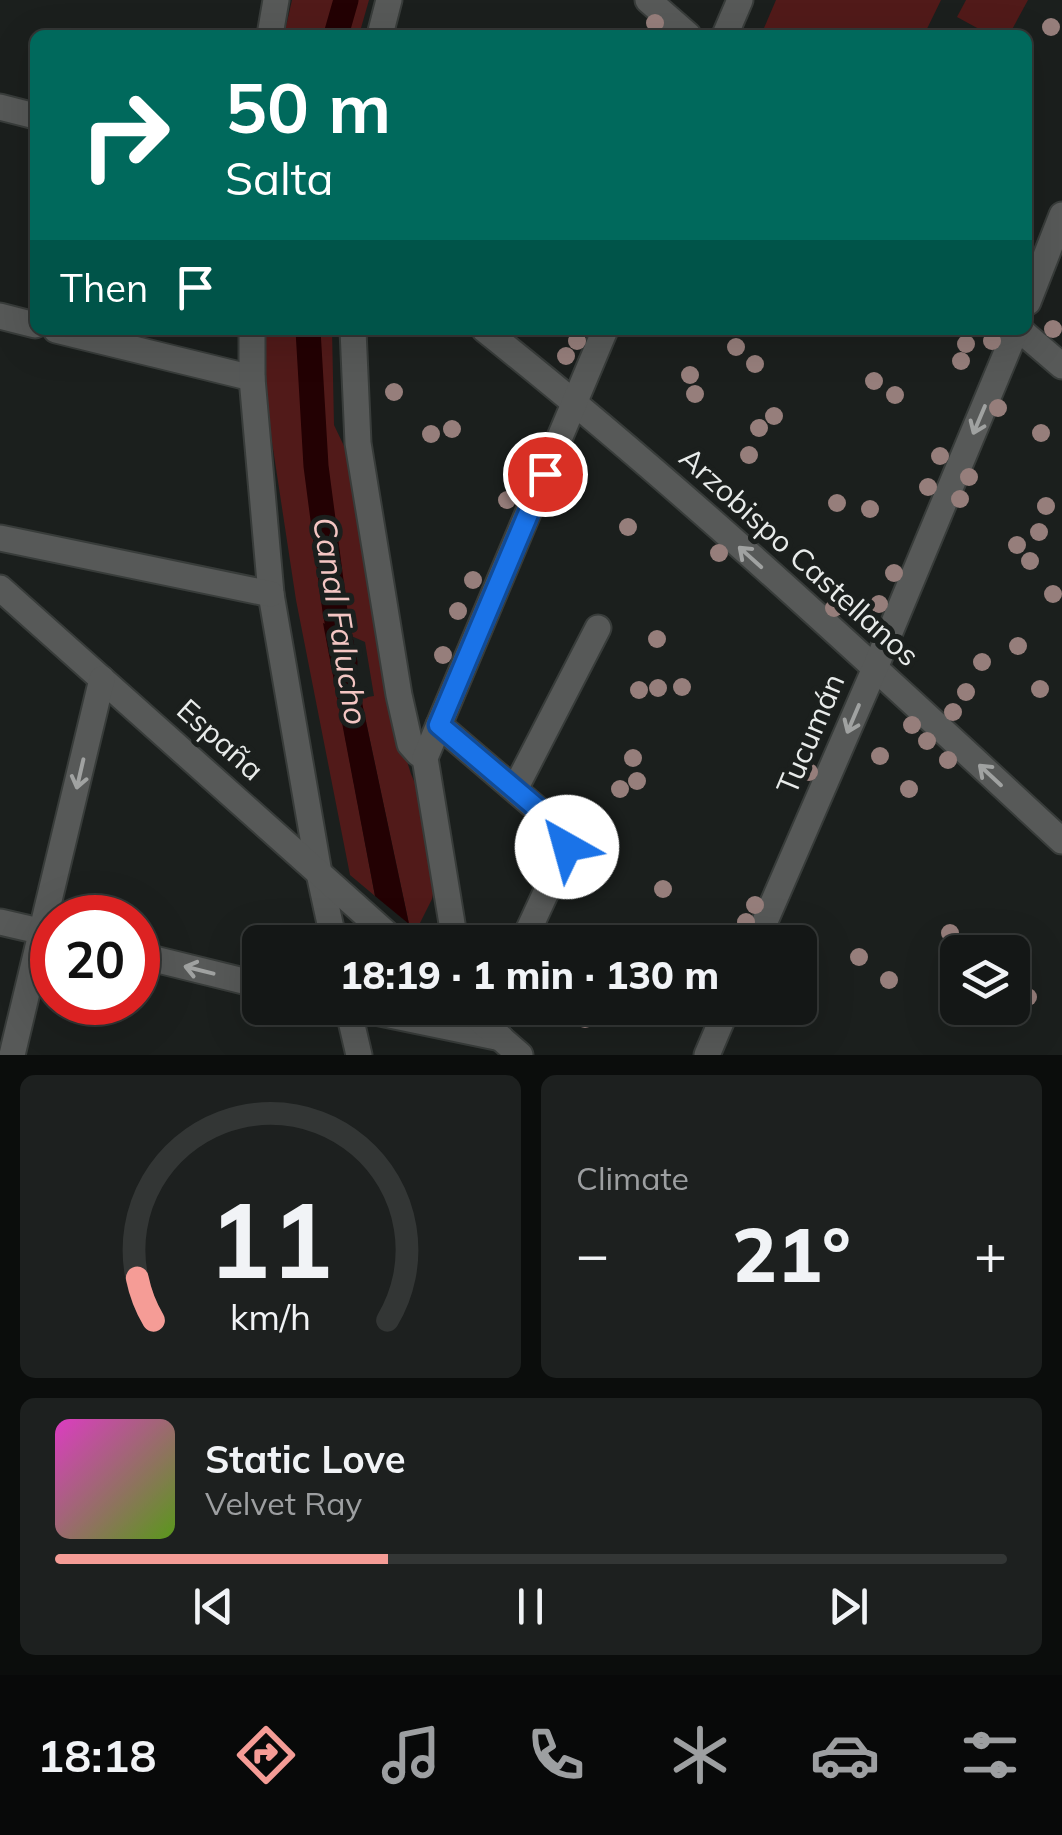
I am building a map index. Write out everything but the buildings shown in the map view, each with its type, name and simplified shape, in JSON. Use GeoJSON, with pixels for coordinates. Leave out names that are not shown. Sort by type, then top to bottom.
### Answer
{"type":"FeatureCollection","features":[{"type":"Feature","properties":{"kind":"street"},"geometry":{"type":"LineString","coordinates":[[271,30],[276,0]]}},
{"type":"Feature","properties":{"kind":"street"},"geometry":{"type":"LineString","coordinates":[[381,30],[389,0]]}},
{"type":"Feature","properties":{"kind":"street"},"geometry":{"type":"LineString","coordinates":[[648,0],[682,30]]}},
{"type":"Feature","properties":{"kind":"street"},"geometry":{"type":"LineString","coordinates":[[727,30],[740,0]]}},
{"type":"Feature","properties":{"kind":"street"},"geometry":{"type":"LineString","coordinates":[[0,107],[30,115]]}},
{"type":"Feature","properties":{"kind":"street"},"geometry":{"type":"LineString","coordinates":[[1032,292],[1062,215]]}},
{"type":"Feature","properties":{"kind":"street"},"geometry":{"type":"LineString","coordinates":[[0,316],[30,324]]}},
{"type":"Feature","properties":{"kind":"street"},"geometry":{"type":"LineString","coordinates":[[76,335],[252,378]]}},
{"type":"Feature","properties":{"kind":"street"},"geometry":{"type":"LineString","coordinates":[[252,335],[252,378],[271,594],[331,925]]}},
{"type":"Feature","properties":{"kind":"street"},"geometry":{"type":"LineString","coordinates":[[353,335],[358,443],[396,676],[410,744],[425,758]]}},
{"type":"Feature","properties":{"kind":"street","name":"Arzobispo Castellanos"},"geometry":{"type":"LineString","coordinates":[[491,335],[576,402],[875,668],[1062,841]]}},
{"type":"Feature","properties":{"kind":"street"},"geometry":{"type":"LineString","coordinates":[[452,925],[425,758],[603,335]]}},
{"type":"Feature","properties":{"kind":"street","name":"Tucumán"},"geometry":{"type":"LineString","coordinates":[[763,925],[1016,335]]}},
{"type":"Feature","properties":{"kind":"street"},"geometry":{"type":"LineString","coordinates":[[1024,335],[1062,366]]}},
{"type":"Feature","properties":{"kind":"street"},"geometry":{"type":"LineString","coordinates":[[0,538],[271,594]]}},
{"type":"Feature","properties":{"kind":"street","name":"España"},"geometry":{"type":"LineString","coordinates":[[0,588],[377,925]]}},
{"type":"Feature","properties":{"kind":"street"},"geometry":{"type":"LineString","coordinates":[[515,789],[598,628]]}},
{"type":"Feature","properties":{"kind":"street"},"geometry":{"type":"LineString","coordinates":[[56,895],[102,679]]}},
{"type":"Feature","properties":{"kind":"street"},"geometry":{"type":"LineString","coordinates":[[439,725],[564,831],[568,839],[531,925]]}},
{"type":"Feature","properties":{"kind":"street"},"geometry":{"type":"LineString","coordinates":[[0,922],[30,929]]}},
{"type":"Feature","properties":{"kind":"street"},"geometry":{"type":"LineString","coordinates":[[160,960],[242,980]]}},
{"type":"Feature","properties":{"kind":"street"},"geometry":{"type":"LineString","coordinates":[[12,1055],[30,994]]}},
{"type":"Feature","properties":{"kind":"street"},"geometry":{"type":"LineString","coordinates":[[352,1025],[359,1055]]}},
{"type":"Feature","properties":{"kind":"street"},"geometry":{"type":"LineString","coordinates":[[707,1055],[720,1025]]}},
{"type":"Feature","properties":{"kind":"shaded area"},"geometry":{"type":"Polygon","coordinates":[[[292,0],[369,0],[360,30],[285,30],[292,0]]]}},
{"type":"Feature","properties":{"kind":"shaded area"},"geometry":{"type":"Polygon","coordinates":[[[776,0],[941,0],[926,30],[763,30],[776,0]]]}},
{"type":"Feature","properties":{"kind":"shaded area"},"geometry":{"type":"Polygon","coordinates":[[[966,0],[1028,0],[1012,30],[981,30],[957,17],[966,0]]]}},
{"type":"Feature","properties":{"kind":"shaded area"},"geometry":{"type":"Polygon","coordinates":[[[261,335],[332,335],[334,425],[353,465],[396,726],[428,813],[437,873],[432,899],[419,925],[409,924],[361,698],[374,696],[365,642],[324,624],[375,896],[350,875],[296,600],[261,335]]]}},
{"type":"Feature","properties":{"kind":"shaded area"},"geometry":{"type":"Polygon","coordinates":[[[323,623],[347,632],[409,924],[375,896],[323,623]]]}},
{"type":"Feature","properties":{"kind":"waterway","name":"Canal Falucho"},"geometry":{"type":"LineString","coordinates":[[337,30],[346,0]]}},
{"type":"Feature","properties":{"kind":"waterway","name":"Canal Falucho"},"geometry":{"type":"LineString","coordinates":[[308,335],[316,466],[345,663]]}},
{"type":"Feature","properties":{"kind":"route"},"geometry":{"type":"LineString","coordinates":[[545,474],[439,725],[564,831],[567,847]]}}]}
